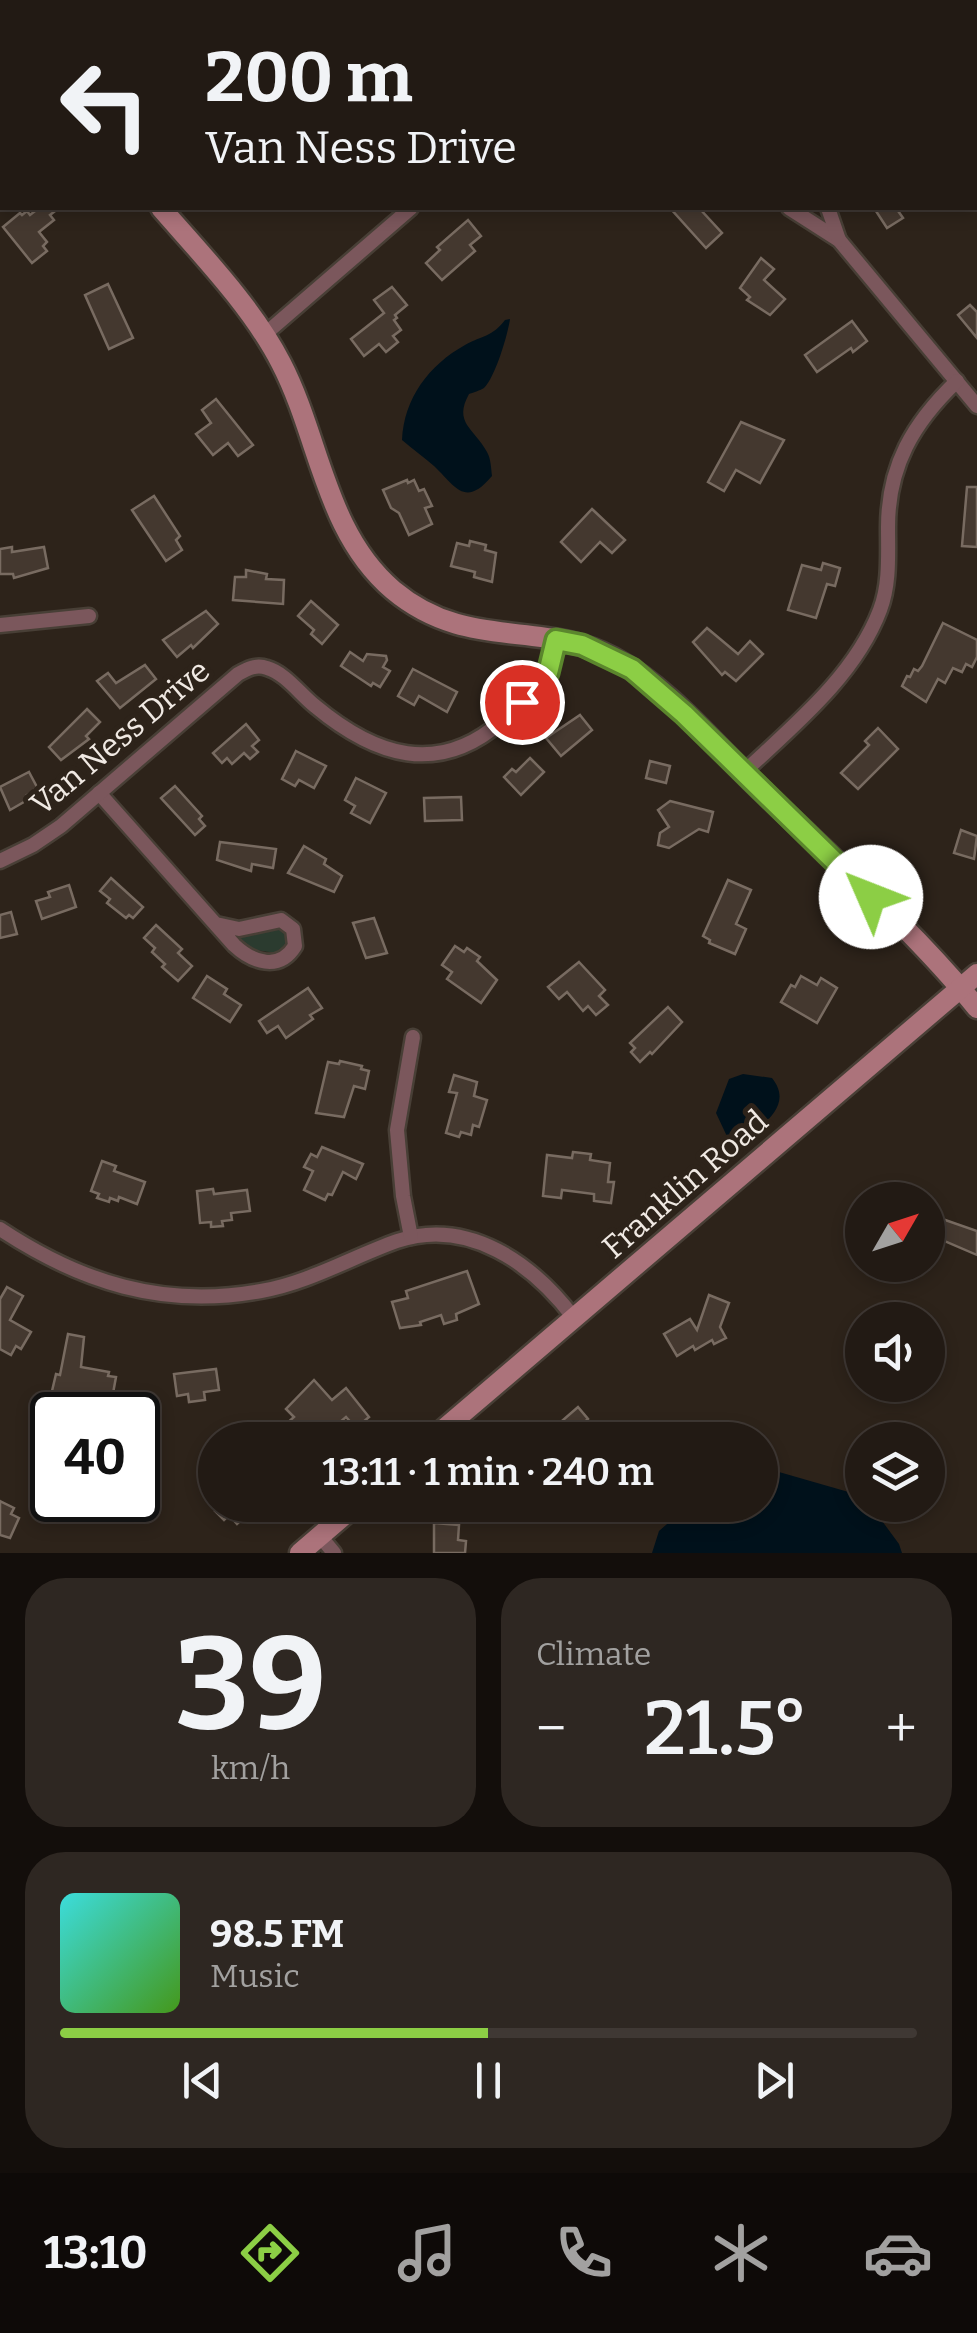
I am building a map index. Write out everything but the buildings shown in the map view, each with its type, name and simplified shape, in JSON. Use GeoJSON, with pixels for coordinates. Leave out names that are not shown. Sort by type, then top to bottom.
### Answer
{"type":"FeatureCollection","features":[{"type":"Feature","properties":{"kind":"street"},"geometry":{"type":"LineString","coordinates":[[163,210],[264,336],[291,384],[340,518],[378,576],[413,604],[453,624],[582,645],[632,669],[743,772],[977,1008]]}},
{"type":"Feature","properties":{"kind":"street"},"geometry":{"type":"LineString","coordinates":[[264,336],[409,210]]}},
{"type":"Feature","properties":{"kind":"street"},"geometry":{"type":"LineString","coordinates":[[793,210],[839,240],[977,406]]}},
{"type":"Feature","properties":{"kind":"street"},"geometry":{"type":"LineString","coordinates":[[829,210],[839,240]]}},
{"type":"Feature","properties":{"kind":"street"},"geometry":{"type":"LineString","coordinates":[[743,772],[845,670],[863,644],[886,588],[889,498],[898,459],[919,422],[956,381]]}},
{"type":"Feature","properties":{"kind":"street"},"geometry":{"type":"LineString","coordinates":[[0,625],[90,616]]}},
{"type":"Feature","properties":{"kind":"street","name":"Van Ness Drive"},"geometry":{"type":"LineString","coordinates":[[0,861],[49,834],[238,674],[260,666],[272,669],[324,714],[368,740],[413,754],[456,751],[488,732],[542,681],[551,666],[556,640]]}},
{"type":"Feature","properties":{"kind":"street"},"geometry":{"type":"LineString","coordinates":[[99,792],[216,924],[243,954],[263,962],[280,960],[295,946],[293,929],[281,920],[239,929],[216,924]]}},
{"type":"Feature","properties":{"kind":"street","name":"Franklin Road"},"geometry":{"type":"LineString","coordinates":[[452,1422],[977,974]]}},
{"type":"Feature","properties":{"kind":"street"},"geometry":{"type":"LineString","coordinates":[[412,1237],[403,1196],[397,1130],[413,1037]]}},
{"type":"Feature","properties":{"kind":"street"},"geometry":{"type":"LineString","coordinates":[[0,1228],[79,1274],[170,1295],[262,1291],[412,1237],[453,1236],[504,1253],[534,1272],[574,1318]]}},
{"type":"Feature","properties":{"kind":"street"},"geometry":{"type":"LineString","coordinates":[[300,1553],[336,1522]]}},
{"type":"Feature","properties":{"kind":"street"},"geometry":{"type":"LineString","coordinates":[[320,1536],[334,1553]]}},
{"type":"Feature","properties":{"kind":"green space"},"geometry":{"type":"Polygon","coordinates":[[[276,927],[288,936],[288,945],[276,953],[249,949],[239,939],[241,936],[276,927]]]}},
{"type":"Feature","properties":{"kind":"water"},"geometry":{"type":"Polygon","coordinates":[[[510,319],[492,375],[484,388],[469,394],[463,412],[467,425],[488,455],[492,476],[475,491],[461,491],[402,440],[408,410],[421,384],[440,362],[510,319]]]}},
{"type":"Feature","properties":{"kind":"water"},"geometry":{"type":"Polygon","coordinates":[[[743,1074],[772,1078],[779,1099],[771,1116],[738,1149],[732,1147],[716,1113],[729,1079],[743,1074]]]}},
{"type":"Feature","properties":{"kind":"water"},"geometry":{"type":"Polygon","coordinates":[[[778,1472],[845,1491],[845,1522],[883,1522],[902,1553],[652,1553],[659,1531],[669,1522],[778,1522],[778,1472]]]}},
{"type":"Feature","properties":{"kind":"route"},"geometry":{"type":"LineString","coordinates":[[522,702],[548,673],[556,640],[611,657],[658,691],[871,897]]}}]}
